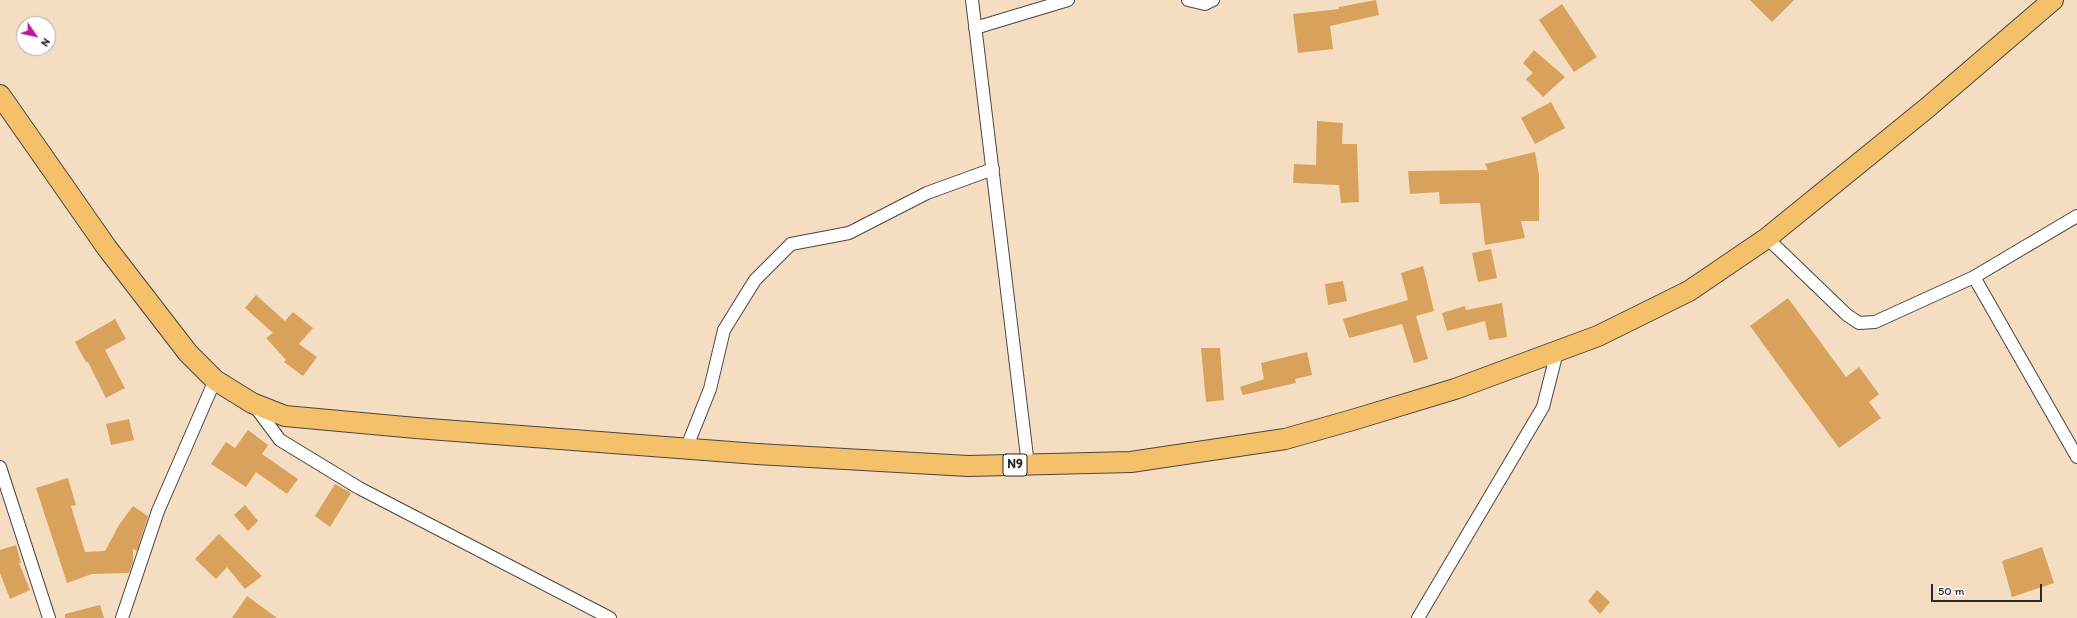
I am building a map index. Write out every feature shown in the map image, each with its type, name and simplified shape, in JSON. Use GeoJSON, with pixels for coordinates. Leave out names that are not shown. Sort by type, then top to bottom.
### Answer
{"type":"FeatureCollection","features":[{"type":"Feature","properties":{"kind":"highway","name":"N9"},"geometry":{"type":"LineString","coordinates":[[0,95],[107,248],[161,320],[188,353],[215,380],[252,403],[285,416],[416,428],[686,449],[968,466],[1131,462],[1285,439],[1349,422],[1455,389],[1557,352],[1598,336],[1689,291],[1767,238],[1927,108],[2053,0]]}},
{"type":"Feature","properties":{"kind":"street"},"geometry":{"type":"LineString","coordinates":[[972,0],[1028,465]]}},
{"type":"Feature","properties":{"kind":"street"},"geometry":{"type":"LineString","coordinates":[[975,28],[1068,0]]}},
{"type":"Feature","properties":{"kind":"street"},"geometry":{"type":"LineString","coordinates":[[1188,0],[1206,4],[1213,0]]}},
{"type":"Feature","properties":{"kind":"street"},"geometry":{"type":"LineString","coordinates":[[686,449],[710,389],[724,330],[755,280],[790,244],[849,232],[927,193],[993,169]]}},
{"type":"Feature","properties":{"kind":"street"},"geometry":{"type":"LineString","coordinates":[[1767,238],[1847,314],[1859,323],[1875,322],[1974,277],[2077,216]]}},
{"type":"Feature","properties":{"kind":"street"},"geometry":{"type":"LineString","coordinates":[[1974,277],[2077,458]]}},
{"type":"Feature","properties":{"kind":"street"},"geometry":{"type":"LineString","coordinates":[[1418,618],[1543,407],[1557,352]]}},
{"type":"Feature","properties":{"kind":"street"},"geometry":{"type":"LineString","coordinates":[[122,618],[158,511],[215,380]]}},
{"type":"Feature","properties":{"kind":"street"},"geometry":{"type":"LineString","coordinates":[[252,403],[280,440],[359,488],[610,618]]}},
{"type":"Feature","properties":{"kind":"street"},"geometry":{"type":"LineString","coordinates":[[0,467],[48,618]]}},
{"type":"Feature","properties":{"kind":"building"},"geometry":{"type":"Polygon","coordinates":[[[1376,0],[1379,15],[1330,26],[1333,49],[1298,53],[1293,14],[1339,9],[1339,7],[1376,0]]]}},
{"type":"Feature","properties":{"kind":"building"},"geometry":{"type":"Polygon","coordinates":[[[1750,0],[1794,0],[1772,22],[1750,0]]]}},
{"type":"Feature","properties":{"kind":"building"},"geometry":{"type":"Polygon","coordinates":[[[1562,4],[1597,57],[1574,72],[1539,20],[1562,4]]]}},
{"type":"Feature","properties":{"kind":"building"},"geometry":{"type":"Polygon","coordinates":[[[1534,50],[1565,77],[1543,97],[1526,79],[1533,73],[1523,63],[1534,50]]]}},
{"type":"Feature","properties":{"kind":"building"},"geometry":{"type":"Polygon","coordinates":[[[1551,102],[1565,128],[1535,144],[1521,118],[1551,102]]]}},
{"type":"Feature","properties":{"kind":"building"},"geometry":{"type":"Polygon","coordinates":[[[1317,121],[1343,123],[1342,144],[1357,144],[1359,202],[1341,203],[1339,185],[1293,183],[1294,164],[1316,165],[1317,121]]]}},
{"type":"Feature","properties":{"kind":"building"},"geometry":{"type":"Polygon","coordinates":[[[1535,152],[1539,175],[1539,221],[1521,221],[1525,238],[1485,245],[1480,203],[1440,204],[1439,192],[1410,194],[1408,171],[1488,170],[1485,164],[1535,152]]]}},
{"type":"Feature","properties":{"kind":"building"},"geometry":{"type":"Polygon","coordinates":[[[1491,249],[1497,278],[1478,282],[1472,253],[1491,249]]]}},
{"type":"Feature","properties":{"kind":"building"},"geometry":{"type":"Polygon","coordinates":[[[1423,266],[1434,311],[1416,316],[1428,359],[1414,363],[1402,324],[1349,338],[1343,319],[1408,300],[1401,273],[1423,266]]]}},
{"type":"Feature","properties":{"kind":"building"},"geometry":{"type":"Polygon","coordinates":[[[1343,281],[1347,301],[1328,305],[1325,284],[1343,281]]]}},
{"type":"Feature","properties":{"kind":"building"},"geometry":{"type":"Polygon","coordinates":[[[256,295],[285,321],[293,312],[313,328],[299,344],[317,357],[303,376],[284,362],[286,360],[266,338],[273,333],[245,308],[256,295]]]}},
{"type":"Feature","properties":{"kind":"building"},"geometry":{"type":"Polygon","coordinates":[[[1788,298],[1846,377],[1859,367],[1879,394],[1869,402],[1881,418],[1839,448],[1750,326],[1788,298]]]}},
{"type":"Feature","properties":{"kind":"building"},"geometry":{"type":"Polygon","coordinates":[[[1502,303],[1507,337],[1489,340],[1485,321],[1447,331],[1442,313],[1465,306],[1466,310],[1502,303]]]}},
{"type":"Feature","properties":{"kind":"building"},"geometry":{"type":"Polygon","coordinates":[[[115,319],[126,339],[105,350],[125,388],[106,398],[88,362],[86,362],[75,342],[115,319]]]}},
{"type":"Feature","properties":{"kind":"building"},"geometry":{"type":"Polygon","coordinates":[[[1201,348],[1220,348],[1224,400],[1206,402],[1201,348]]]}},
{"type":"Feature","properties":{"kind":"building"},"geometry":{"type":"Polygon","coordinates":[[[1307,352],[1312,375],[1295,379],[1296,383],[1243,395],[1240,387],[1264,379],[1261,363],[1307,352]]]}},
{"type":"Feature","properties":{"kind":"building"},"geometry":{"type":"Polygon","coordinates":[[[129,419],[134,440],[111,445],[106,424],[129,419]]]}},
{"type":"Feature","properties":{"kind":"building"},"geometry":{"type":"Polygon","coordinates":[[[248,430],[268,445],[262,454],[298,479],[287,494],[256,472],[246,487],[211,464],[226,442],[235,448],[248,430]]]}},
{"type":"Feature","properties":{"kind":"building"},"geometry":{"type":"Polygon","coordinates":[[[68,478],[76,505],[71,506],[85,552],[105,551],[119,525],[133,506],[148,516],[137,551],[133,549],[133,562],[129,573],[92,574],[67,583],[36,488],[68,478]]]}},
{"type":"Feature","properties":{"kind":"building"},"geometry":{"type":"Polygon","coordinates":[[[335,484],[351,493],[330,527],[315,516],[335,484]]]}},
{"type":"Feature","properties":{"kind":"building"},"geometry":{"type":"Polygon","coordinates":[[[245,505],[258,521],[248,531],[234,515],[245,505]]]}},
{"type":"Feature","properties":{"kind":"building"},"geometry":{"type":"Polygon","coordinates":[[[219,534],[262,576],[245,589],[227,567],[216,579],[195,559],[219,534]]]}},
{"type":"Feature","properties":{"kind":"building"},"geometry":{"type":"Polygon","coordinates":[[[16,545],[21,563],[19,563],[30,590],[10,599],[0,573],[0,550],[16,545]]]}},
{"type":"Feature","properties":{"kind":"building"},"geometry":{"type":"Polygon","coordinates":[[[2042,547],[2054,583],[2012,597],[2002,561],[2042,547]]]}},
{"type":"Feature","properties":{"kind":"building"},"geometry":{"type":"Polygon","coordinates":[[[1597,590],[1610,602],[1600,614],[1588,601],[1597,590]]]}},
{"type":"Feature","properties":{"kind":"building"},"geometry":{"type":"Polygon","coordinates":[[[247,596],[277,618],[232,618],[247,596]]]}},
{"type":"Feature","properties":{"kind":"building"},"geometry":{"type":"Polygon","coordinates":[[[100,605],[104,618],[65,618],[65,614],[100,605]]]}}]}
